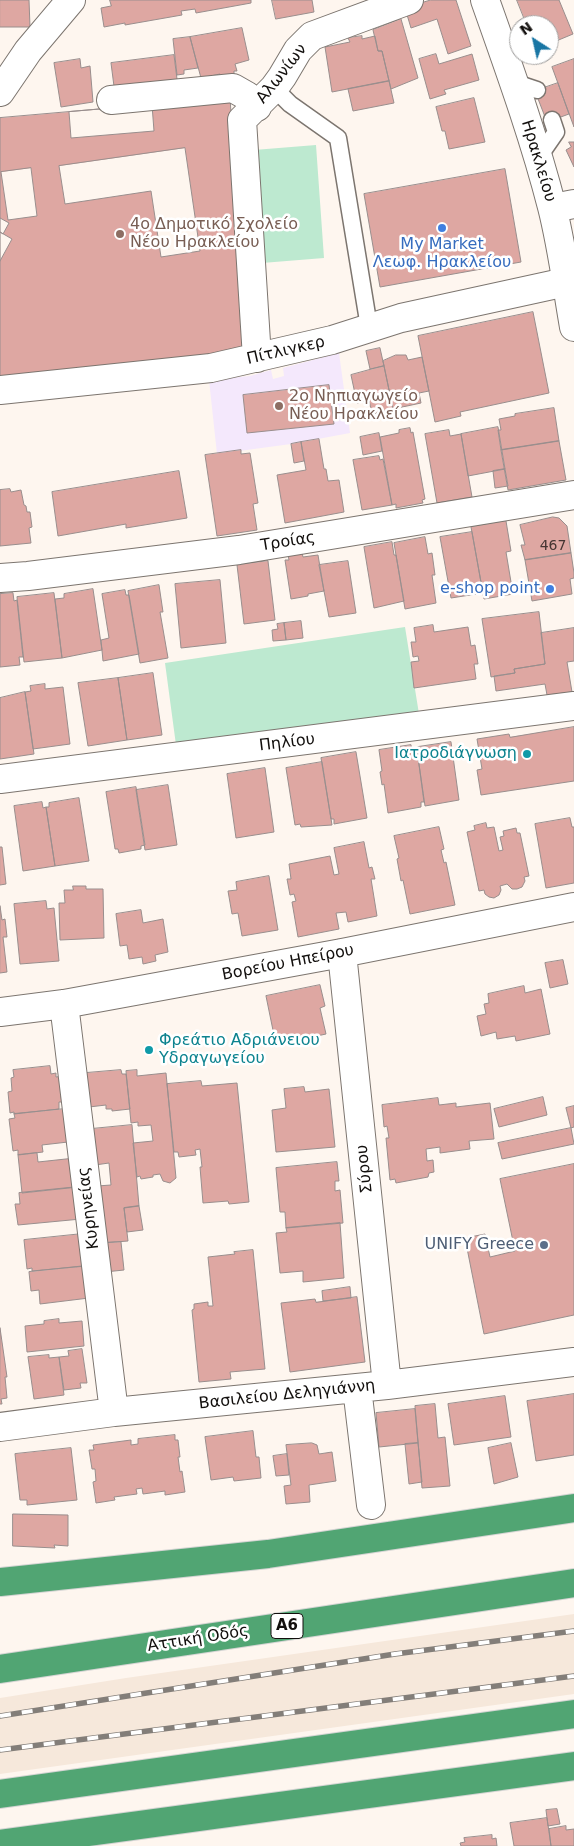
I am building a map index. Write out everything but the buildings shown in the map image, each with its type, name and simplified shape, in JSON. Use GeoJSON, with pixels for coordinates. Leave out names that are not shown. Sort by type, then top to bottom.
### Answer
{"type":"FeatureCollection","features":[{"type":"Feature","properties":{"kind":"highway"},"geometry":{"type":"LineString","coordinates":[[0,1582],[268,1554],[574,1508]]}},
{"type":"Feature","properties":{"kind":"highway","name":"Αττική Οδός"},"geometry":{"type":"LineString","coordinates":[[0,1669],[574,1583]]}},
{"type":"Feature","properties":{"kind":"highway"},"geometry":{"type":"LineString","coordinates":[[0,1794],[574,1714]]}},
{"type":"Feature","properties":{"kind":"highway"},"geometry":{"type":"LineString","coordinates":[[0,1844],[574,1766]]}},
{"type":"Feature","properties":{"kind":"street"},"geometry":{"type":"LineString","coordinates":[[0,92],[28,51],[71,0]]}},
{"type":"Feature","properties":{"kind":"street","name":"Αλωνίων"},"geometry":{"type":"LineString","coordinates":[[258,105],[282,76],[298,50],[312,36],[408,0]]}},
{"type":"Feature","properties":{"kind":"street","name":"Ηρακλείου"},"geometry":{"type":"LineString","coordinates":[[486,0],[525,86],[538,158],[563,206],[566,282],[574,327]]}},
{"type":"Feature","properties":{"kind":"street"},"geometry":{"type":"LineString","coordinates":[[111,100],[233,88],[258,105],[257,358]]}},
{"type":"Feature","properties":{"kind":"street","name":"Πίτλιγκερ"},"geometry":{"type":"LineString","coordinates":[[0,390],[211,368],[332,340],[401,318],[566,282]]}},
{"type":"Feature","properties":{"kind":"street","name":"Τροίας"},"geometry":{"type":"LineString","coordinates":[[0,578],[239,550],[574,494]]}},
{"type":"Feature","properties":{"kind":"street","name":"Πηλίου"},"geometry":{"type":"LineString","coordinates":[[0,779],[574,706]]}},
{"type":"Feature","properties":{"kind":"street","name":"Βορείου Ηπείρου"},"geometry":{"type":"LineString","coordinates":[[0,1012],[64,1004],[342,953],[574,906]]}},
{"type":"Feature","properties":{"kind":"street","name":"Σύρου"},"geometry":{"type":"LineString","coordinates":[[342,953],[387,1385]]}},
{"type":"Feature","properties":{"kind":"street","name":"Κυρηνείας"},"geometry":{"type":"LineString","coordinates":[[64,1004],[114,1412]]}},
{"type":"Feature","properties":{"kind":"street","name":"Βασιλείου Δεληγιάννη"},"geometry":{"type":"LineString","coordinates":[[0,1427],[114,1412],[387,1385],[574,1362]]}},
{"type":"Feature","properties":{"kind":"street"},"geometry":{"type":"LineString","coordinates":[[357,1388],[371,1505]]}},
{"type":"Feature","properties":{"kind":"lane"},"geometry":{"type":"LineString","coordinates":[[258,105],[290,104],[338,138],[369,327]]}},
{"type":"Feature","properties":{"kind":"lane"},"geometry":{"type":"LineString","coordinates":[[538,158],[556,132],[552,120]]}},
{"type":"Feature","properties":{"kind":"shaded area","name":"2ο Νηπιαγωγείο Νέου Ηρακλείου"},"geometry":{"type":"Polygon","coordinates":[[[339,353],[350,433],[291,444],[217,454],[209,380],[250,376],[271,370],[273,379],[284,376],[283,368],[339,353]]]}},
{"type":"Feature","properties":{"kind":"shaded area"},"geometry":{"type":"Polygon","coordinates":[[[574,1614],[574,1694],[0,1774],[0,1698],[126,1678],[574,1614]]]}},
{"type":"Feature","properties":{"kind":"green space"},"geometry":{"type":"Polygon","coordinates":[[[316,145],[324,258],[262,263],[254,150],[316,145]]]}},
{"type":"Feature","properties":{"kind":"green space"},"geometry":{"type":"Polygon","coordinates":[[[405,627],[419,714],[176,745],[165,663],[405,627]]]}},
{"type":"Feature","properties":{"kind":"railway"},"geometry":{"type":"LineString","coordinates":[[0,1716],[395,1654],[574,1631]]}},
{"type":"Feature","properties":{"kind":"railway"},"geometry":{"type":"LineString","coordinates":[[0,1750],[574,1676]]}},
{"type":"Feature","properties":{"kind":"place","name":"My Market Λεωφ. Ηρακλείου"},"geometry":{"type":"Point","coordinates":[442,228]}},
{"type":"Feature","properties":{"kind":"place","name":"4ο Δημοτικό Σχολείο Νέου Ηρακλείου"},"geometry":{"type":"Point","coordinates":[120,234]}},
{"type":"Feature","properties":{"kind":"place","name":"2ο Νηπιαγωγείο Νέου Ηρακλείου"},"geometry":{"type":"Point","coordinates":[279,406]}},
{"type":"Feature","properties":{"kind":"place","name":"e-shop point"},"geometry":{"type":"Point","coordinates":[550,589]}},
{"type":"Feature","properties":{"kind":"place","name":"Ιατροδιάγνωση"},"geometry":{"type":"Point","coordinates":[527,754]}},
{"type":"Feature","properties":{"kind":"place","name":"Φρεάτιο Αδριάνειου Υδραγωγείου"},"geometry":{"type":"Point","coordinates":[149,1050]}},
{"type":"Feature","properties":{"kind":"place","name":"UNIFY Greece"},"geometry":{"type":"Point","coordinates":[544,1245]}}]}
